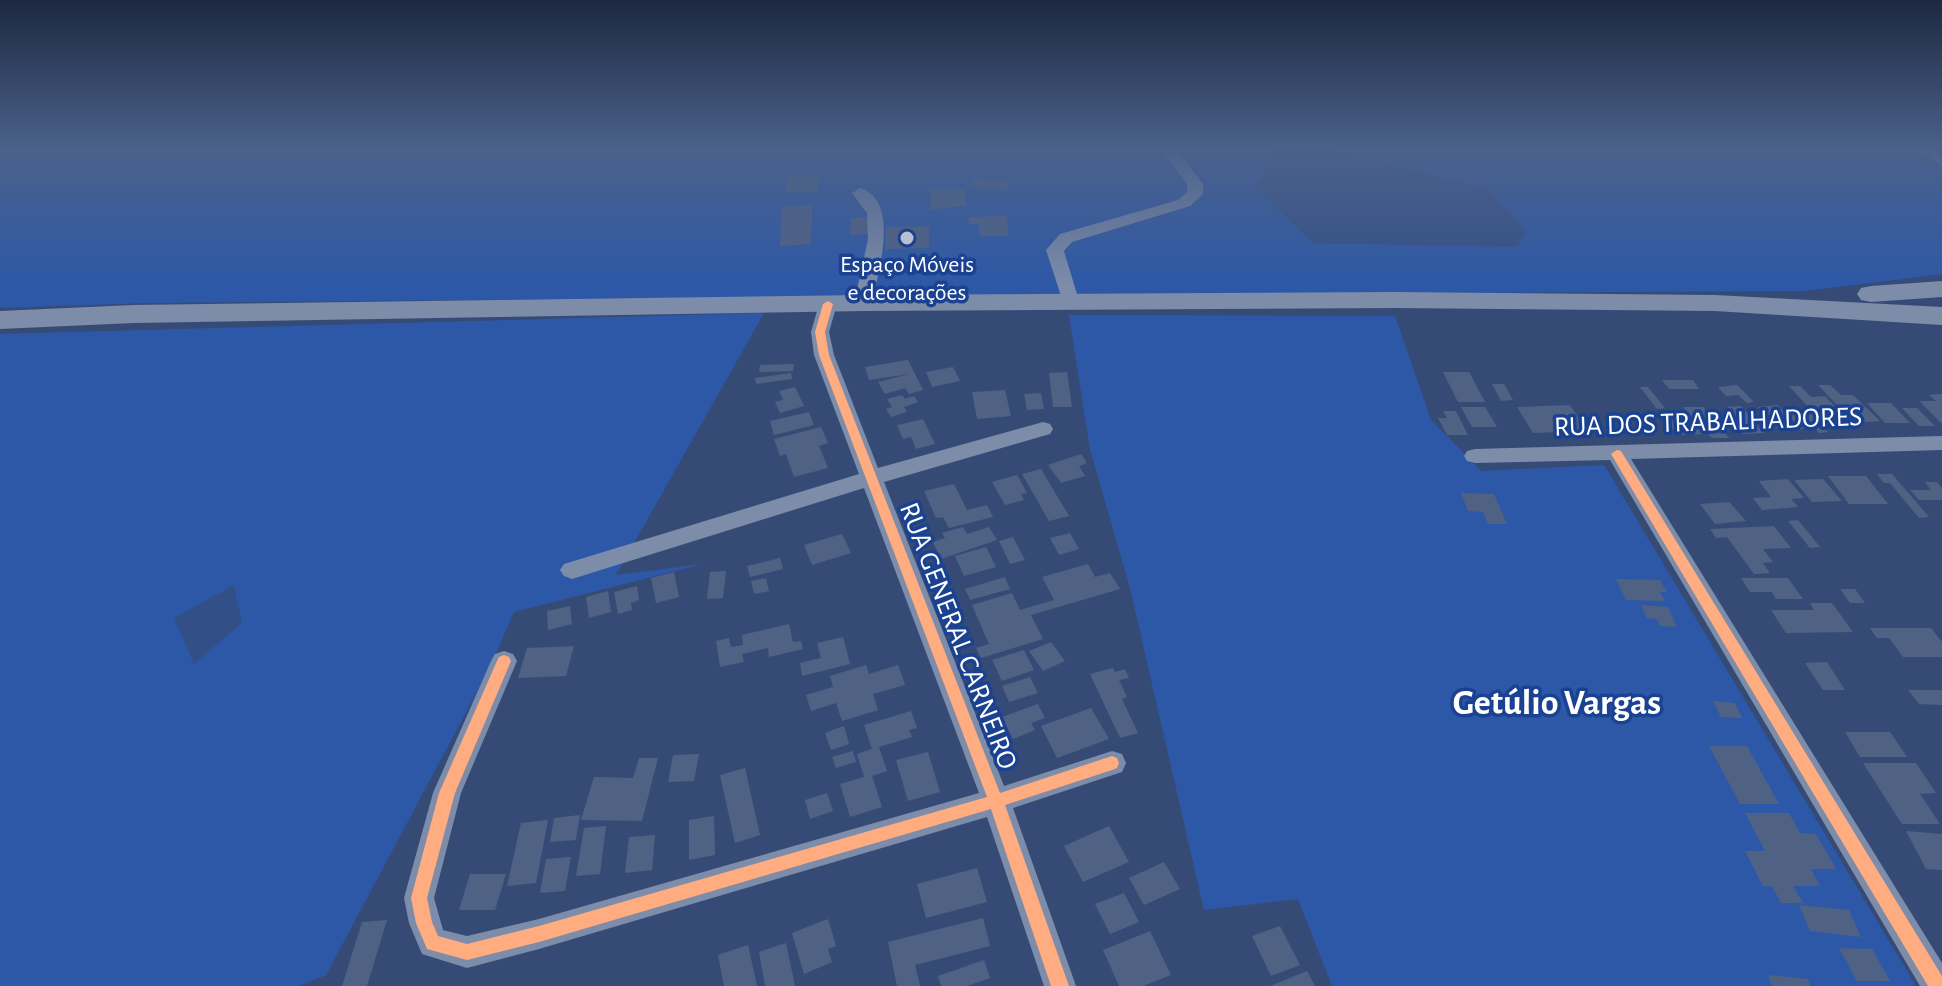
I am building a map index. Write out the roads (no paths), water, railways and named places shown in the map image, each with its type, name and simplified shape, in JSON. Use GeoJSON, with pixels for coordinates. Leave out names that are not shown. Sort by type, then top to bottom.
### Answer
{"type":"FeatureCollection","features":[{"type":"Feature","properties":{"kind":"highway"},"geometry":{"type":"LineString","coordinates":[[1715,303],[1942,289]]}},
{"type":"Feature","properties":{"kind":"highway"},"geometry":{"type":"LineString","coordinates":[[0,320],[134,314],[1070,301],[1715,303],[1942,316]]}},
{"type":"Feature","properties":{"kind":"street"},"geometry":{"type":"LineString","coordinates":[[862,195],[875,213],[876,239],[863,303]]}},
{"type":"Feature","properties":{"kind":"street"},"geometry":{"type":"LineString","coordinates":[[1070,301],[1055,250],[1066,238],[1184,203],[1194,195]]}},
{"type":"Feature","properties":{"kind":"street","name":"RUA GENERAL CARNEIRO"},"geometry":{"type":"LineString","coordinates":[[828,304],[820,332],[824,355],[996,801],[1060,986]]}},
{"type":"Feature","properties":{"kind":"street"},"geometry":{"type":"LineString","coordinates":[[572,570],[870,478],[1043,429]]}},
{"type":"Feature","properties":{"kind":"street","name":"RUA DOS TRABALHADORES"},"geometry":{"type":"LineString","coordinates":[[1475,456],[1942,443]]}},
{"type":"Feature","properties":{"kind":"street"},"geometry":{"type":"LineString","coordinates":[[1617,454],[1938,986]]}},
{"type":"Feature","properties":{"kind":"street"},"geometry":{"type":"LineString","coordinates":[[504,661],[447,793],[419,898],[424,923],[433,943],[467,952],[539,934],[996,801],[1112,763]]}},
{"type":"Feature","properties":{"kind":"place","name":"Espaço Móveis e decorações"},"geometry":{"type":"Point","coordinates":[907,238]}},
{"type":"Feature","properties":{"kind":"district","name":"Getúlio Vargas"},"geometry":{"type":"Point","coordinates":[1557,703]}}]}
